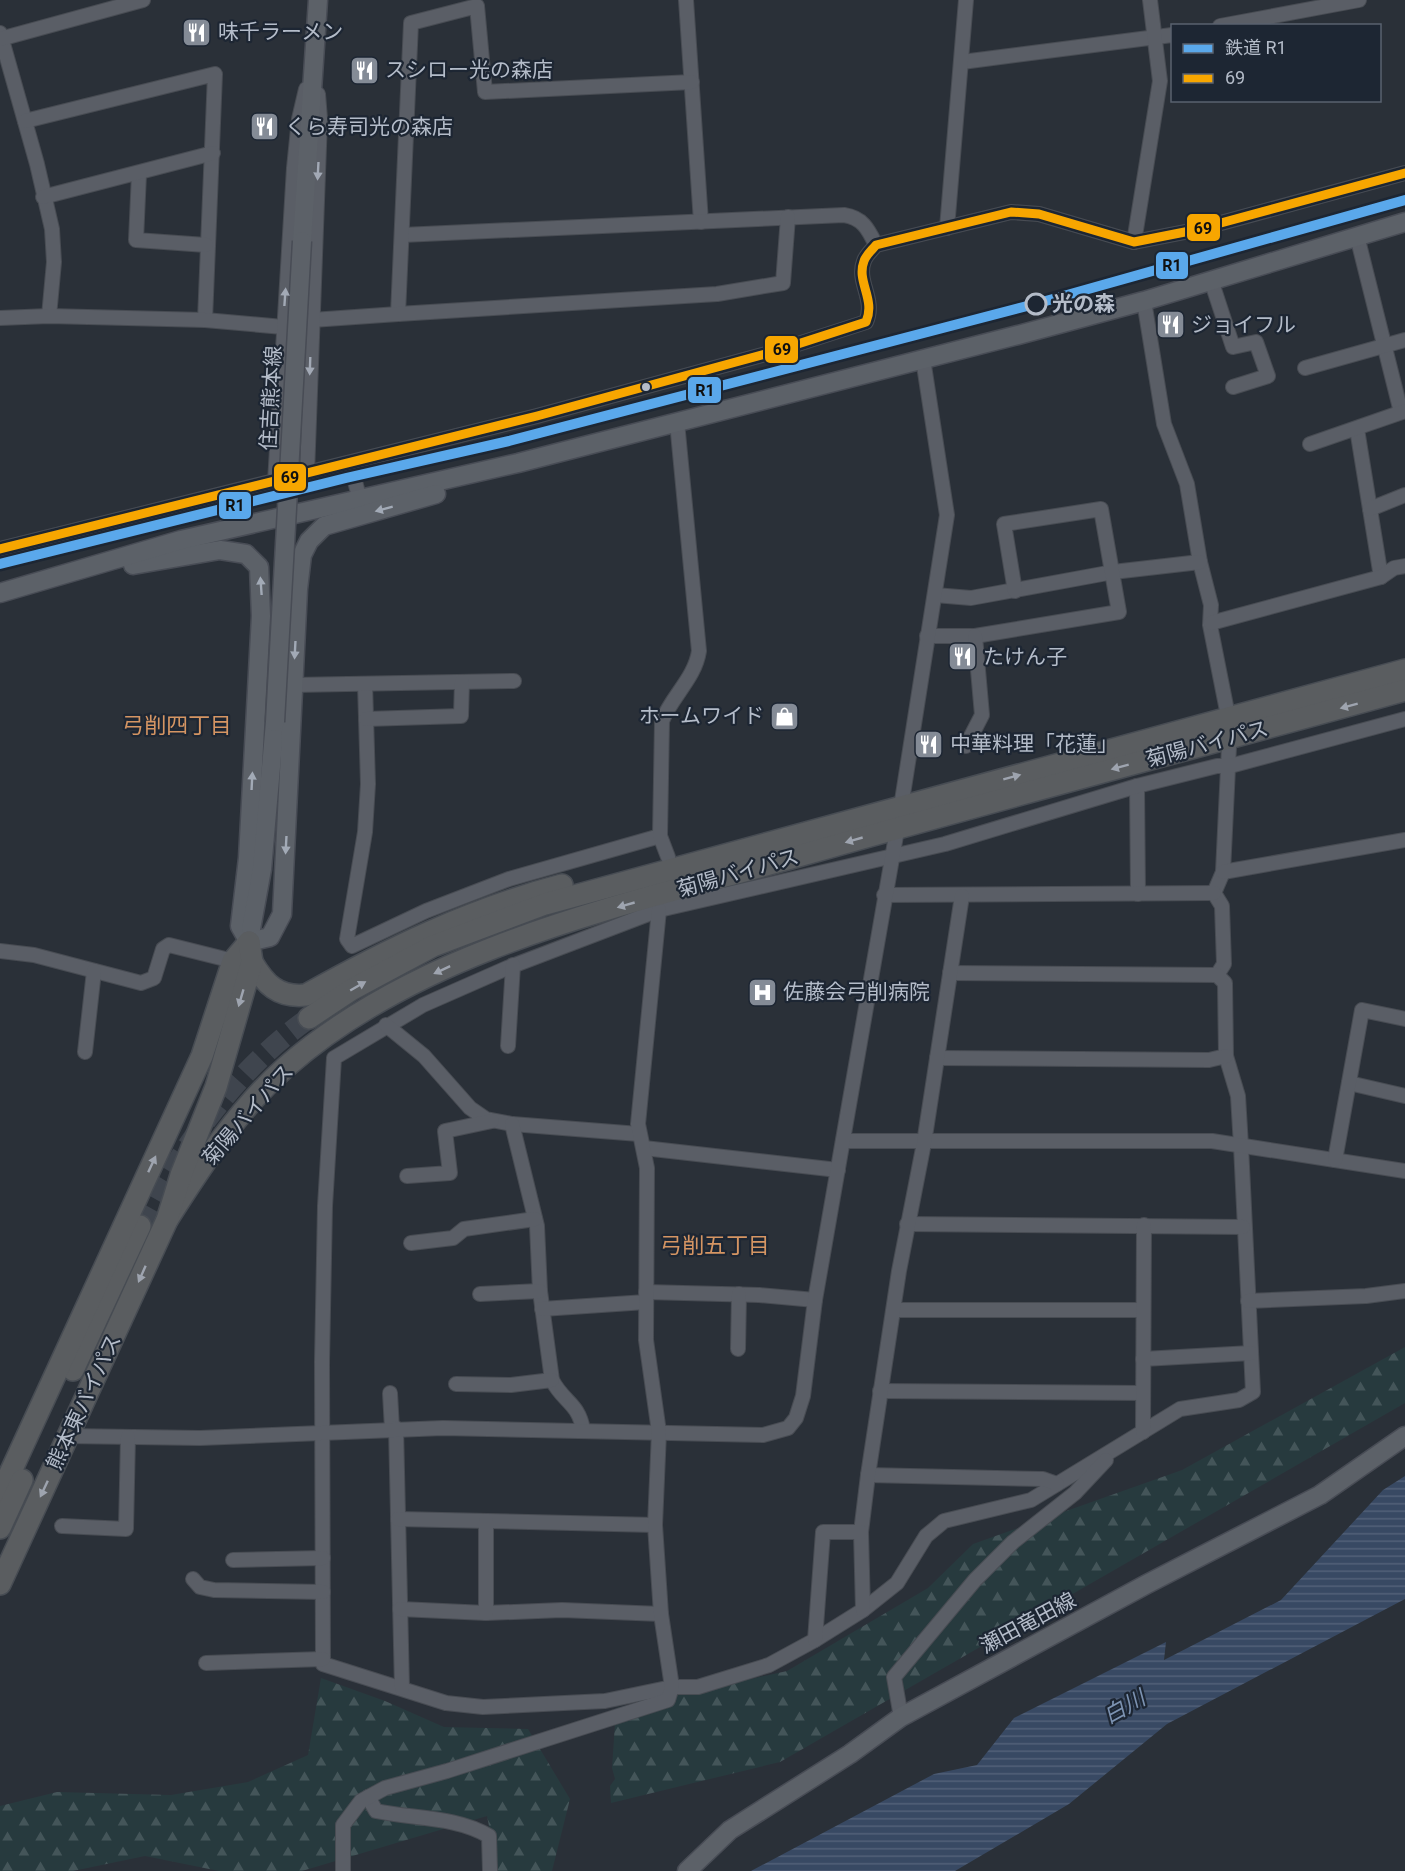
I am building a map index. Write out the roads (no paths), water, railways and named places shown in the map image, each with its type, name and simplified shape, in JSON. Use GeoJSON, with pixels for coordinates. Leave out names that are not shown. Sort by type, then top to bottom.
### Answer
{"type":"FeatureCollection","features":[{"type":"Feature","properties":{"kind":"highway","name":"菊陽バイパス"},"geometry":{"type":"LineString","coordinates":[[164,1226],[211,1155],[250,1105],[285,1068],[363,1012],[475,954],[548,927],[897,828],[1229,728],[1405,670]]}},
{"type":"Feature","properties":{"kind":"highway","name":"菊陽バイパス"},"geometry":{"type":"LineString","coordinates":[[309,1018],[401,962],[470,931],[592,890],[901,807],[1229,728],[1405,690]]}},
{"type":"Feature","properties":{"kind":"highway"},"geometry":{"type":"LineString","coordinates":[[244,955],[271,988],[292,997],[306,995],[389,949],[499,902],[668,857],[797,834]]}},
{"type":"Feature","properties":{"kind":"highway"},"geometry":{"type":"LineString","coordinates":[[0,1495],[135,1219],[244,955]]}},
{"type":"Feature","properties":{"kind":"highway"},"geometry":{"type":"LineString","coordinates":[[164,1226],[216,1087],[244,955]]}},
{"type":"Feature","properties":{"kind":"highway"},"geometry":{"type":"LineString","coordinates":[[190,1082],[190,1097],[196,1110],[205,1115],[221,1116],[250,1105]]}},
{"type":"Feature","properties":{"kind":"highway"},"geometry":{"type":"LineString","coordinates":[[135,1219],[135,1206],[143,1205],[152,1210],[164,1226]]}},
{"type":"Feature","properties":{"kind":"highway","name":"熊本東バイパス"},"geometry":{"type":"LineString","coordinates":[[0,1528],[135,1219]]}},
{"type":"Feature","properties":{"kind":"highway","name":"熊本東バイパス"},"geometry":{"type":"LineString","coordinates":[[0,1584],[164,1226]]}},
{"type":"Feature","properties":{"kind":"main road","name":"住吉熊本線"},"geometry":{"type":"LineString","coordinates":[[244,955],[262,869],[275,722],[318,0]]}},
{"type":"Feature","properties":{"kind":"main road"},"geometry":{"type":"LineString","coordinates":[[0,593],[66,576],[181,540],[518,463],[1144,301],[1405,222]]}},
{"type":"Feature","properties":{"kind":"main road"},"geometry":{"type":"LineString","coordinates":[[66,576],[220,550],[246,554],[260,567],[261,616],[248,858],[240,926],[244,955],[270,937],[282,914],[302,555],[316,533],[324,526],[454,489],[518,463]]}},
{"type":"Feature","properties":{"kind":"main road","name":"瀬田竜田線"},"geometry":{"type":"LineString","coordinates":[[698,1868],[730,1830],[850,1754],[901,1717],[1147,1584],[1320,1495],[1405,1436]]}},
{"type":"Feature","properties":{"kind":"street"},"geometry":{"type":"LineString","coordinates":[[49,316],[54,262],[52,229],[25,121],[0,37],[143,0]]}},
{"type":"Feature","properties":{"kind":"street"},"geometry":{"type":"LineString","coordinates":[[686,0],[701,222]]}},
{"type":"Feature","properties":{"kind":"street"},"geometry":{"type":"LineString","coordinates":[[947,228],[966,0]]}},
{"type":"Feature","properties":{"kind":"street"},"geometry":{"type":"LineString","coordinates":[[1134,242],[1160,81],[1150,0]]}},
{"type":"Feature","properties":{"kind":"street"},"geometry":{"type":"LineString","coordinates":[[1231,24],[1359,0]]}},
{"type":"Feature","properties":{"kind":"street"},"geometry":{"type":"LineString","coordinates":[[398,314],[411,23],[477,6],[485,92],[692,82]]}},
{"type":"Feature","properties":{"kind":"street"},"geometry":{"type":"LineString","coordinates":[[962,62],[1171,35]]}},
{"type":"Feature","properties":{"kind":"street"},"geometry":{"type":"LineString","coordinates":[[307,474],[320,119],[314,50]]}},
{"type":"Feature","properties":{"kind":"street"},"geometry":{"type":"LineString","coordinates":[[275,482],[283,327],[299,119],[314,50]]}},
{"type":"Feature","properties":{"kind":"street"},"geometry":{"type":"LineString","coordinates":[[25,121],[215,74],[213,153],[206,245],[205,320]]}},
{"type":"Feature","properties":{"kind":"street"},"geometry":{"type":"LineString","coordinates":[[43,197],[213,153]]}},
{"type":"Feature","properties":{"kind":"street"},"geometry":{"type":"LineString","coordinates":[[0,549],[350,463],[773,352],[866,322],[871,310],[862,278],[864,261],[876,245],[1011,212],[1039,214],[1134,242],[1195,230],[1405,173]]}},
{"type":"Feature","properties":{"kind":"street"},"geometry":{"type":"LineString","coordinates":[[139,174],[136,240],[206,245]]}},
{"type":"Feature","properties":{"kind":"street"},"geometry":{"type":"LineString","coordinates":[[402,235],[844,214],[857,217],[866,226],[876,245]]}},
{"type":"Feature","properties":{"kind":"street"},"geometry":{"type":"LineString","coordinates":[[0,318],[49,316],[205,320],[283,327],[312,320],[717,294],[783,283],[788,217]]}},
{"type":"Feature","properties":{"kind":"street"},"geometry":{"type":"LineString","coordinates":[[1310,444],[1403,412],[1357,236]]}},
{"type":"Feature","properties":{"kind":"street"},"geometry":{"type":"LineString","coordinates":[[1211,280],[1233,347],[1256,342],[1269,376],[1233,387]]}},
{"type":"Feature","properties":{"kind":"street"},"geometry":{"type":"LineString","coordinates":[[1144,301],[1164,424],[1187,484],[1200,561],[1211,605],[1211,623],[1229,728],[1230,766],[1222,872],[1214,893]]}},
{"type":"Feature","properties":{"kind":"street"},"geometry":{"type":"LineString","coordinates":[[1305,368],[1405,340]]}},
{"type":"Feature","properties":{"kind":"street"},"geometry":{"type":"LineString","coordinates":[[68,1436],[200,1438],[323,1434],[394,1428],[583,1430],[763,1436],[788,1428],[796,1418],[803,1396],[815,1300],[901,807],[947,515],[923,359]]}},
{"type":"Feature","properties":{"kind":"street"},"geometry":{"type":"LineString","coordinates":[[668,857],[660,836],[662,721],[669,703],[697,666],[699,651],[677,422]]}},
{"type":"Feature","properties":{"kind":"street"},"geometry":{"type":"LineString","coordinates":[[1357,429],[1380,577]]}},
{"type":"Feature","properties":{"kind":"street"},"geometry":{"type":"LineString","coordinates":[[350,463],[360,500]]}},
{"type":"Feature","properties":{"kind":"street"},"geometry":{"type":"LineString","coordinates":[[1370,509],[1405,495]]}},
{"type":"Feature","properties":{"kind":"street"},"geometry":{"type":"LineString","coordinates":[[927,636],[975,636],[1119,612],[1101,509],[1004,524],[1015,591]]}},
{"type":"Feature","properties":{"kind":"street"},"geometry":{"type":"LineString","coordinates":[[935,595],[970,598],[1113,572],[1200,561]]}},
{"type":"Feature","properties":{"kind":"street"},"geometry":{"type":"LineString","coordinates":[[1211,623],[1380,577],[1394,568],[1405,566]]}},
{"type":"Feature","properties":{"kind":"street"},"geometry":{"type":"LineString","coordinates":[[966,746],[982,715],[975,636]]}},
{"type":"Feature","properties":{"kind":"street"},"geometry":{"type":"LineString","coordinates":[[293,685],[514,681]]}},
{"type":"Feature","properties":{"kind":"street"},"geometry":{"type":"LineString","coordinates":[[366,719],[461,716],[462,682]]}},
{"type":"Feature","properties":{"kind":"street"},"geometry":{"type":"LineString","coordinates":[[365,684],[368,796],[362,860],[347,939],[352,946],[426,911],[509,879],[660,836]]}},
{"type":"Feature","properties":{"kind":"street"},"geometry":{"type":"LineString","coordinates":[[950,974],[1217,975],[1225,983],[1226,1056],[1238,1096],[1253,1392],[1239,1400],[1180,1409],[1031,1500],[944,1521],[926,1536],[897,1583],[863,1610],[769,1665],[698,1687],[672,1687],[605,1701],[483,1707],[446,1702],[323,1664],[322,1362],[325,1206],[334,1058],[423,1005],[513,965],[659,910],[893,854],[945,844],[1137,786],[1217,766],[1230,766],[1405,719]]}},
{"type":"Feature","properties":{"kind":"street"},"geometry":{"type":"LineString","coordinates":[[1137,786],[1138,894]]}},
{"type":"Feature","properties":{"kind":"street"},"geometry":{"type":"LineString","coordinates":[[1222,872],[1405,840]]}},
{"type":"Feature","properties":{"kind":"street"},"geometry":{"type":"LineString","coordinates":[[884,895],[1214,893]]}},
{"type":"Feature","properties":{"kind":"street"},"geometry":{"type":"LineString","coordinates":[[1214,893],[1222,906],[1224,963],[1217,975]]}},
{"type":"Feature","properties":{"kind":"street"},"geometry":{"type":"LineString","coordinates":[[863,1610],[861,1532],[868,1475],[907,1224],[924,1143],[962,896]]}},
{"type":"Feature","properties":{"kind":"street"},"geometry":{"type":"LineString","coordinates":[[343,1871],[344,1825],[361,1801],[385,1788],[447,1772],[668,1700],[672,1687],[661,1614],[655,1525],[659,1432],[646,1340],[648,1187],[644,1148],[639,1134],[638,1106],[659,910]]}},
{"type":"Feature","properties":{"kind":"street"},"geometry":{"type":"LineString","coordinates":[[0,951],[33,956],[146,982],[156,974],[163,949],[169,945],[244,955]]}},
{"type":"Feature","properties":{"kind":"street"},"geometry":{"type":"LineString","coordinates":[[508,1046],[513,965]]}},
{"type":"Feature","properties":{"kind":"street"},"geometry":{"type":"LineString","coordinates":[[86,1052],[94,971]]}},
{"type":"Feature","properties":{"kind":"street"},"geometry":{"type":"LineString","coordinates":[[1335,1160],[1362,1010],[1405,1019]]}},
{"type":"Feature","properties":{"kind":"street"},"geometry":{"type":"LineString","coordinates":[[386,1025],[424,1056],[470,1108],[492,1121]]}},
{"type":"Feature","properties":{"kind":"street"},"geometry":{"type":"LineString","coordinates":[[937,1058],[1209,1060],[1226,1056]]}},
{"type":"Feature","properties":{"kind":"street"},"geometry":{"type":"LineString","coordinates":[[1348,1083],[1405,1096]]}},
{"type":"Feature","properties":{"kind":"street"},"geometry":{"type":"LineString","coordinates":[[407,1176],[450,1173],[445,1131],[492,1121],[639,1134]]}},
{"type":"Feature","properties":{"kind":"street"},"geometry":{"type":"LineString","coordinates":[[512,1124],[535,1219],[540,1291],[552,1380],[557,1391],[579,1412],[583,1430]]}},
{"type":"Feature","properties":{"kind":"street"},"geometry":{"type":"LineString","coordinates":[[843,1141],[924,1143],[1212,1141],[1405,1171]]}},
{"type":"Feature","properties":{"kind":"street"},"geometry":{"type":"LineString","coordinates":[[644,1148],[838,1170]]}},
{"type":"Feature","properties":{"kind":"street"},"geometry":{"type":"LineString","coordinates":[[411,1243],[453,1239],[464,1229],[535,1219]]}},
{"type":"Feature","properties":{"kind":"street"},"geometry":{"type":"LineString","coordinates":[[907,1224],[1243,1227]]}},
{"type":"Feature","properties":{"kind":"street"},"geometry":{"type":"LineString","coordinates":[[1143,1431],[1144,1226]]}},
{"type":"Feature","properties":{"kind":"street"},"geometry":{"type":"LineString","coordinates":[[480,1294],[540,1291]]}},
{"type":"Feature","properties":{"kind":"street"},"geometry":{"type":"LineString","coordinates":[[1248,1301],[1366,1296],[1405,1291]]}},
{"type":"Feature","properties":{"kind":"street"},"geometry":{"type":"LineString","coordinates":[[542,1309],[646,1297],[739,1294],[815,1300]]}},
{"type":"Feature","properties":{"kind":"street"},"geometry":{"type":"LineString","coordinates":[[738,1350],[739,1294]]}},
{"type":"Feature","properties":{"kind":"street"},"geometry":{"type":"LineString","coordinates":[[894,1310],[1143,1310]]}},
{"type":"Feature","properties":{"kind":"street"},"geometry":{"type":"LineString","coordinates":[[1143,1359],[1251,1353]]}},
{"type":"Feature","properties":{"kind":"street"},"geometry":{"type":"LineString","coordinates":[[456,1384],[511,1385],[552,1380]]}},
{"type":"Feature","properties":{"kind":"street"},"geometry":{"type":"LineString","coordinates":[[880,1391],[1143,1393]]}},
{"type":"Feature","properties":{"kind":"street"},"geometry":{"type":"LineString","coordinates":[[390,1393],[398,1519],[402,1688]]}},
{"type":"Feature","properties":{"kind":"street"},"geometry":{"type":"LineString","coordinates":[[62,1526],[126,1529],[128,1437]]}},
{"type":"Feature","properties":{"kind":"street"},"geometry":{"type":"LineString","coordinates":[[901,1717],[894,1677],[905,1662],[975,1580],[1013,1542],[1075,1493],[1118,1448]]}},
{"type":"Feature","properties":{"kind":"street"},"geometry":{"type":"LineString","coordinates":[[868,1475],[1043,1479],[1057,1484]]}},
{"type":"Feature","properties":{"kind":"street"},"geometry":{"type":"LineString","coordinates":[[398,1519],[655,1525]]}},
{"type":"Feature","properties":{"kind":"street"},"geometry":{"type":"LineString","coordinates":[[486,1521],[486,1614]]}},
{"type":"Feature","properties":{"kind":"street"},"geometry":{"type":"LineString","coordinates":[[815,1640],[823,1532],[861,1532]]}},
{"type":"Feature","properties":{"kind":"street"},"geometry":{"type":"LineString","coordinates":[[233,1560],[323,1558]]}},
{"type":"Feature","properties":{"kind":"street"},"geometry":{"type":"LineString","coordinates":[[193,1579],[200,1587],[214,1590],[323,1592]]}},
{"type":"Feature","properties":{"kind":"street"},"geometry":{"type":"LineString","coordinates":[[400,1609],[486,1614],[562,1610],[661,1614]]}},
{"type":"Feature","properties":{"kind":"street"},"geometry":{"type":"LineString","coordinates":[[206,1663],[323,1659]]}},
{"type":"Feature","properties":{"kind":"street"},"geometry":{"type":"LineString","coordinates":[[368,1797],[376,1811],[455,1822],[489,1836],[489,1871]]}},
{"type":"Feature","properties":{"kind":"water","name":"白川"},"geometry":{"type":"Polygon","coordinates":[[[1405,1476],[1405,1599],[1167,1724],[1069,1804],[955,1871],[751,1871],[934,1774],[977,1765],[1014,1718],[1166,1642],[1164,1660],[1281,1600],[1383,1490],[1405,1476]]]}},
{"type":"Feature","properties":{"kind":"tunnel"},"geometry":{"type":"LineString","coordinates":[[140,1226],[174,1167],[212,1112],[257,1061],[309,1018]]}},
{"type":"Feature","properties":{"kind":"rail line","name":"R1"},"geometry":{"type":"LineString","coordinates":[[0,564],[346,478],[509,441],[1035,304],[1405,200]]}},
{"type":"Feature","properties":{"kind":"place","name":"味千ラーメン"},"geometry":{"type":"Point","coordinates":[197,32]}},
{"type":"Feature","properties":{"kind":"place","name":"スシロー光の森店"},"geometry":{"type":"Point","coordinates":[364,70]}},
{"type":"Feature","properties":{"kind":"place","name":"くら寿司光の森店"},"geometry":{"type":"Point","coordinates":[264,127]}},
{"type":"Feature","properties":{"kind":"place","name":"光の森"},"geometry":{"type":"Point","coordinates":[1036,304]}},
{"type":"Feature","properties":{"kind":"place","name":"ジョイフル"},"geometry":{"type":"Point","coordinates":[1170,325]}},
{"type":"Feature","properties":{"kind":"place","name":"たけん子"},"geometry":{"type":"Point","coordinates":[962,657]}},
{"type":"Feature","properties":{"kind":"place","name":"ホームワイド"},"geometry":{"type":"Point","coordinates":[785,716]}},
{"type":"Feature","properties":{"kind":"place","name":"中華料理「花蓮」"},"geometry":{"type":"Point","coordinates":[929,744]}},
{"type":"Feature","properties":{"kind":"place","name":"佐藤会弓削病院"},"geometry":{"type":"Point","coordinates":[762,992]}},
{"type":"Feature","properties":{"kind":"district","name":"弓削四丁目"},"geometry":{"type":"Point","coordinates":[177,725]}},
{"type":"Feature","properties":{"kind":"district","name":"弓削五丁目"},"geometry":{"type":"Point","coordinates":[715,1245]}}]}
